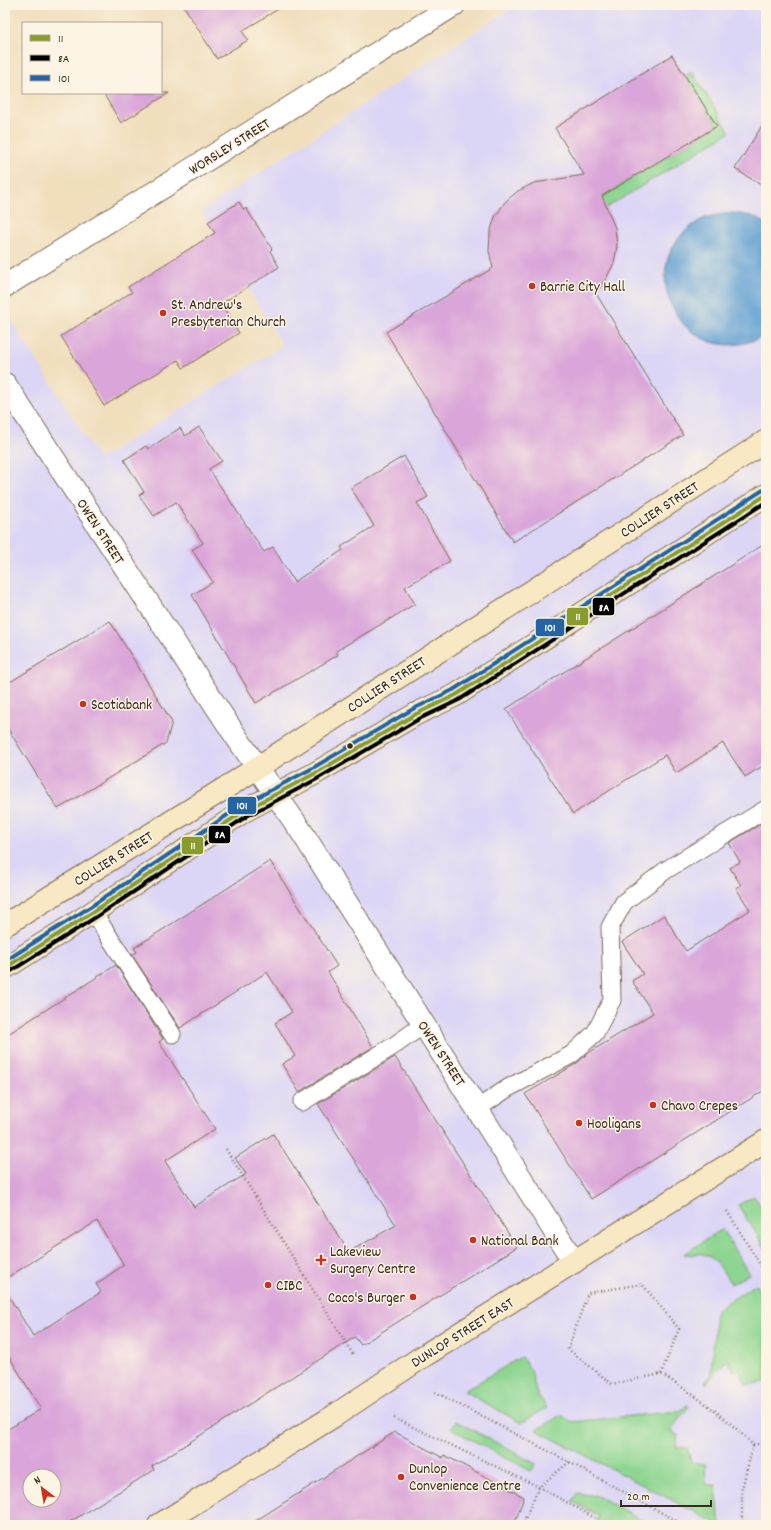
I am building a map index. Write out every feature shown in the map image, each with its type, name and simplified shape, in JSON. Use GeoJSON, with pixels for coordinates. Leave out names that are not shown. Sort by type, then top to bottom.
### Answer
{"type":"FeatureCollection","features":[{"type":"Feature","properties":{"kind":"street","name":"WORSLEY STREET"},"geometry":{"type":"LineString","coordinates":[[5,286],[454,5]]}},
{"type":"Feature","properties":{"kind":"street","name":"OWEN STREET"},"geometry":{"type":"LineString","coordinates":[[5,384],[235,735],[276,793],[478,1108],[574,1262]]}},
{"type":"Feature","properties":{"kind":"street","name":"COLLIER STREET"},"geometry":{"type":"LineString","coordinates":[[5,925],[258,766],[766,441]]}},
{"type":"Feature","properties":{"kind":"street","name":"COLLIER STREET"},"geometry":{"type":"LineString","coordinates":[[5,968],[93,912],[244,811],[314,774],[416,714],[456,695],[766,495]]}},
{"type":"Feature","properties":{"kind":"street","name":"DUNLOP STREET EAST"},"geometry":{"type":"LineString","coordinates":[[158,1525],[766,1141]]}},
{"type":"Feature","properties":{"kind":"lane"},"geometry":{"type":"LineString","coordinates":[[478,1108],[508,1088],[570,1055],[595,1033],[612,1000],[610,927],[624,902],[666,870],[766,809]]}},
{"type":"Feature","properties":{"kind":"lane"},"geometry":{"type":"LineString","coordinates":[[93,912],[172,1034]]}},
{"type":"Feature","properties":{"kind":"lane"},"geometry":{"type":"LineString","coordinates":[[302,1102],[395,1045],[424,1025]]}},
{"type":"Feature","properties":{"kind":"path"},"geometry":{"type":"LineString","coordinates":[[226,1149],[354,1356]]}},
{"type":"Feature","properties":{"kind":"path"},"geometry":{"type":"LineString","coordinates":[[727,1211],[766,1274]]}},
{"type":"Feature","properties":{"kind":"path"},"geometry":{"type":"LineString","coordinates":[[661,1374],[679,1328],[642,1284],[588,1293],[568,1349],[612,1384],[661,1374],[695,1395],[738,1429],[753,1445]]}},
{"type":"Feature","properties":{"kind":"path"},"geometry":{"type":"LineString","coordinates":[[434,1392],[569,1462],[684,1525]]}},
{"type":"Feature","properties":{"kind":"path"},"geometry":{"type":"LineString","coordinates":[[394,1418],[539,1487],[596,1518]]}},
{"type":"Feature","properties":{"kind":"path"},"geometry":{"type":"LineString","coordinates":[[753,1445],[766,1442]]}},
{"type":"Feature","properties":{"kind":"path"},"geometry":{"type":"LineString","coordinates":[[744,1525],[742,1520],[742,1489],[753,1445]]}},
{"type":"Feature","properties":{"kind":"path"},"geometry":{"type":"LineString","coordinates":[[522,1525],[539,1487],[569,1462]]}},
{"type":"Feature","properties":{"kind":"shaded area"},"geometry":{"type":"Polygon","coordinates":[[[516,5],[766,5],[766,1525],[5,1525],[5,306],[16,328],[99,459],[283,346],[201,211],[516,5]]]}},
{"type":"Feature","properties":{"kind":"green space"},"geometry":{"type":"Polygon","coordinates":[[[692,72],[730,132],[606,208],[598,199],[717,126],[685,76],[692,72]]]}},
{"type":"Feature","properties":{"kind":"green space"},"geometry":{"type":"Polygon","coordinates":[[[754,1196],[766,1214],[766,1249],[738,1205],[754,1196]]]}},
{"type":"Feature","properties":{"kind":"green space"},"geometry":{"type":"Polygon","coordinates":[[[722,1229],[749,1274],[731,1284],[720,1266],[708,1256],[703,1254],[684,1254],[722,1229]]]}},
{"type":"Feature","properties":{"kind":"green space"},"geometry":{"type":"Polygon","coordinates":[[[756,1284],[766,1301],[766,1382],[746,1385],[739,1370],[734,1372],[728,1360],[719,1368],[706,1384],[705,1383],[711,1373],[716,1310],[756,1284]]]}},
{"type":"Feature","properties":{"kind":"green space"},"geometry":{"type":"Polygon","coordinates":[[[521,1357],[531,1370],[536,1392],[547,1408],[521,1423],[464,1391],[521,1357]]]}},
{"type":"Feature","properties":{"kind":"green space"},"geometry":{"type":"Polygon","coordinates":[[[687,1405],[689,1406],[670,1431],[678,1435],[676,1447],[688,1448],[691,1462],[705,1464],[706,1485],[716,1485],[720,1525],[536,1430],[561,1415],[572,1422],[680,1411],[687,1405]]]}},
{"type":"Feature","properties":{"kind":"green space"},"geometry":{"type":"Polygon","coordinates":[[[456,1421],[536,1464],[531,1471],[451,1429],[456,1421]]]}},
{"type":"Feature","properties":{"kind":"green space"},"geometry":{"type":"Polygon","coordinates":[[[577,1493],[597,1496],[651,1525],[594,1525],[599,1516],[572,1501],[577,1493]]]}},
{"type":"Feature","properties":{"kind":"water"},"geometry":{"type":"Polygon","coordinates":[[[734,213],[752,216],[766,223],[766,335],[737,344],[711,342],[689,330],[674,311],[666,288],[667,263],[677,240],[699,221],[707,217],[734,213]]]}},
{"type":"Feature","properties":{"kind":"building"},"geometry":{"type":"Polygon","coordinates":[[[183,5],[285,5],[242,31],[248,40],[217,59],[183,5]]]}},
{"type":"Feature","properties":{"kind":"building","name":"Barrie City Hall"},"geometry":{"type":"Polygon","coordinates":[[[672,55],[717,126],[602,196],[615,228],[617,246],[614,263],[606,279],[595,292],[683,435],[513,542],[386,332],[493,268],[489,251],[490,233],[495,217],[505,202],[518,191],[534,183],[584,175],[555,128],[672,55]]]}},
{"type":"Feature","properties":{"kind":"building"},"geometry":{"type":"Polygon","coordinates":[[[169,93],[121,123],[104,94],[169,93]]]}},
{"type":"Feature","properties":{"kind":"building"},"geometry":{"type":"Polygon","coordinates":[[[766,119],[766,188],[735,169],[766,119]]]}},
{"type":"Feature","properties":{"kind":"building","name":"St. Andrew's Presbyterian Church"},"geometry":{"type":"Polygon","coordinates":[[[239,202],[244,210],[246,208],[272,249],[270,251],[279,267],[221,304],[239,333],[183,368],[178,360],[104,406],[61,336],[132,292],[128,287],[215,233],[208,222],[239,202]]]}},
{"type":"Feature","properties":{"kind":"building"},"geometry":{"type":"Polygon","coordinates":[[[199,427],[222,461],[209,469],[264,552],[273,547],[294,582],[343,550],[341,547],[374,526],[351,488],[404,456],[428,497],[417,503],[450,561],[405,587],[415,604],[336,651],[338,655],[256,703],[192,595],[213,582],[192,550],[203,543],[176,502],[154,516],[139,495],[144,492],[124,460],[146,446],[148,449],[180,428],[185,436],[199,427]]]}},
{"type":"Feature","properties":{"kind":"building"},"geometry":{"type":"Polygon","coordinates":[[[766,543],[766,764],[745,777],[723,743],[676,773],[665,755],[573,814],[506,709],[766,543]]]}},
{"type":"Feature","properties":{"kind":"building","name":"Scotiabank"},"geometry":{"type":"Polygon","coordinates":[[[110,621],[172,722],[166,743],[58,809],[5,724],[5,685],[110,621]]]}},
{"type":"Feature","properties":{"kind":"building"},"geometry":{"type":"Polygon","coordinates":[[[766,821],[766,1089],[591,1199],[525,1094],[576,1064],[587,1054],[653,1013],[632,981],[643,974],[622,942],[664,915],[686,951],[750,910],[736,888],[741,885],[730,868],[740,862],[729,843],[766,821]]]}},
{"type":"Feature","properties":{"kind":"building"},"geometry":{"type":"Polygon","coordinates":[[[270,861],[337,966],[328,972],[373,1047],[299,1092],[282,1064],[295,1056],[275,1023],[292,1012],[267,972],[180,1028],[132,955],[137,952],[134,948],[270,861]]]}},
{"type":"Feature","properties":{"kind":"building"},"geometry":{"type":"Polygon","coordinates":[[[116,965],[163,1039],[159,1042],[215,1129],[165,1161],[194,1207],[246,1174],[235,1158],[273,1134],[349,1252],[396,1225],[318,1104],[395,1057],[517,1247],[361,1345],[355,1337],[152,1466],[154,1470],[65,1525],[5,1525],[5,1431],[41,1409],[5,1350],[5,1290],[33,1336],[101,1292],[96,1284],[124,1265],[97,1221],[5,1279],[5,1036],[116,965]]]}},
{"type":"Feature","properties":{"kind":"building"},"geometry":{"type":"Polygon","coordinates":[[[395,1432],[443,1458],[444,1455],[524,1497],[514,1525],[249,1525],[395,1432]]]}},
{"type":"Feature","properties":{"kind":"transit line","name":"101"},"geometry":{"type":"LineString","coordinates":[[5,961],[90,907],[241,806],[311,769],[413,709],[453,690],[763,490]]}},
{"type":"Feature","properties":{"kind":"transit line","name":"11"},"geometry":{"type":"LineString","coordinates":[[5,968],[93,912],[244,811],[314,774],[416,714],[456,695],[766,495]]}},
{"type":"Feature","properties":{"kind":"transit line","name":"8A"},"geometry":{"type":"LineString","coordinates":[[8,973],[96,917],[247,816],[317,779],[419,719],[459,700],[766,502]]}},
{"type":"Feature","properties":{"kind":"place","name":"Barrie City Hall"},"geometry":{"type":"Point","coordinates":[532,286]}},
{"type":"Feature","properties":{"kind":"place","name":"St. Andrew's Presbyterian Church"},"geometry":{"type":"Point","coordinates":[163,313]}},
{"type":"Feature","properties":{"kind":"place","name":"Scotiabank"},"geometry":{"type":"Point","coordinates":[83,704]}},
{"type":"Feature","properties":{"kind":"place","name":"Chavo Crepes"},"geometry":{"type":"Point","coordinates":[653,1105]}},
{"type":"Feature","properties":{"kind":"place","name":"Hooligans"},"geometry":{"type":"Point","coordinates":[579,1123]}},
{"type":"Feature","properties":{"kind":"place","name":"National Bank"},"geometry":{"type":"Point","coordinates":[473,1240]}},
{"type":"Feature","properties":{"kind":"place","name":"Lakeview Surgery Centre"},"geometry":{"type":"Point","coordinates":[321,1260]}},
{"type":"Feature","properties":{"kind":"place","name":"CIBC"},"geometry":{"type":"Point","coordinates":[268,1285]}},
{"type":"Feature","properties":{"kind":"place","name":"Coco's Burger"},"geometry":{"type":"Point","coordinates":[413,1297]}},
{"type":"Feature","properties":{"kind":"place","name":"Dunlop Convenience Centre"},"geometry":{"type":"Point","coordinates":[401,1477]}}]}
